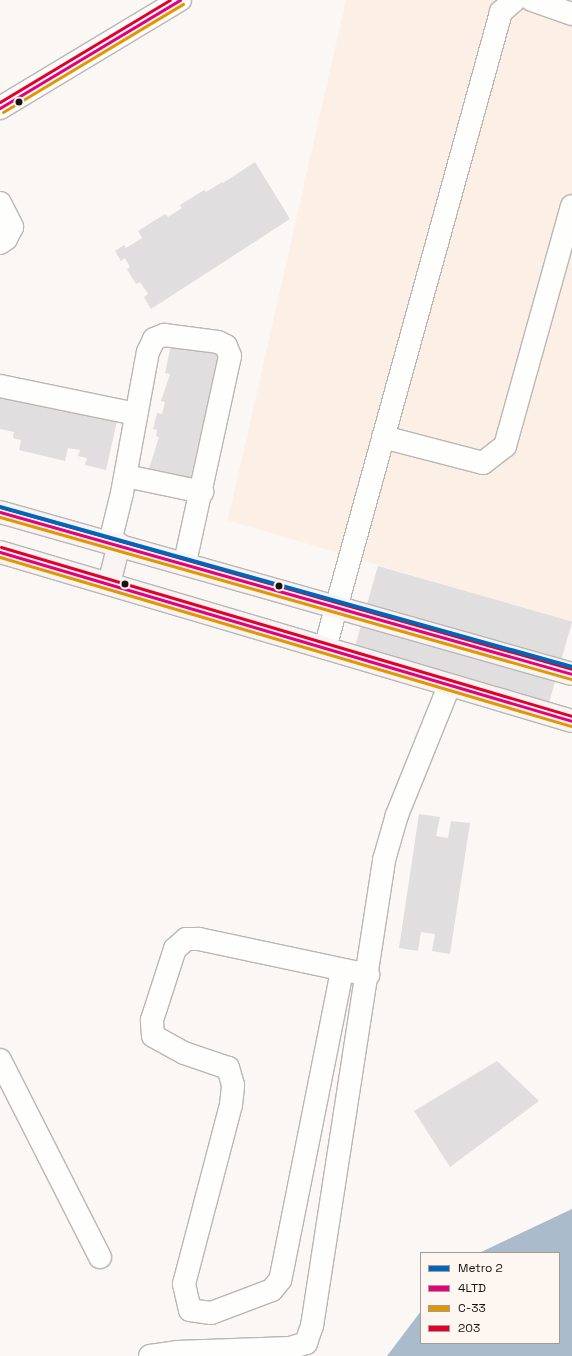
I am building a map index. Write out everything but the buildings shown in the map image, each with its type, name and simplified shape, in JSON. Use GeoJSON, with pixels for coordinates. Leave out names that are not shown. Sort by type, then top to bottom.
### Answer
{"type":"FeatureCollection","features":[{"type":"Feature","properties":{"kind":"main road"},"geometry":{"type":"LineString","coordinates":[[0,512],[337,606],[572,674]]}},
{"type":"Feature","properties":{"kind":"main road"},"geometry":{"type":"LineString","coordinates":[[109,584],[114,543]]}},
{"type":"Feature","properties":{"kind":"main road"},"geometry":{"type":"LineString","coordinates":[[0,552],[449,686],[572,721]]}},
{"type":"Feature","properties":{"kind":"street"},"geometry":{"type":"LineString","coordinates":[[0,108],[180,0]]}},
{"type":"Feature","properties":{"kind":"street"},"geometry":{"type":"LineString","coordinates":[[325,648],[501,12],[515,0]]}},
{"type":"Feature","properties":{"kind":"street"},"geometry":{"type":"LineString","coordinates":[[532,0],[572,14]]}},
{"type":"Feature","properties":{"kind":"street"},"geometry":{"type":"LineString","coordinates":[[0,203],[12,227],[6,239],[0,243]]}},
{"type":"Feature","properties":{"kind":"street"},"geometry":{"type":"LineString","coordinates":[[383,437],[483,463],[505,446],[572,206]]}},
{"type":"Feature","properties":{"kind":"street"},"geometry":{"type":"LineString","coordinates":[[114,543],[148,352],[154,339],[164,335],[218,342],[226,346],[230,356],[202,492],[185,563]]}},
{"type":"Feature","properties":{"kind":"street"},"geometry":{"type":"LineString","coordinates":[[0,386],[136,414]]}},
{"type":"Feature","properties":{"kind":"street"},"geometry":{"type":"LineString","coordinates":[[126,476],[202,492]]}},
{"type":"Feature","properties":{"kind":"street"},"geometry":{"type":"LineString","coordinates":[[150,1356],[177,1352],[290,1348],[307,1350],[368,975],[384,860],[397,815],[449,686]]}},
{"type":"Feature","properties":{"kind":"street"},"geometry":{"type":"LineString","coordinates":[[342,971],[280,1280],[272,1290],[211,1313],[190,1310],[184,1284],[231,1105],[233,1085],[228,1068],[184,1052],[153,1036],[152,1020],[174,949],[186,939],[198,938],[342,971],[368,975]]}},
{"type":"Feature","properties":{"kind":"street"},"geometry":{"type":"LineString","coordinates":[[0,1060],[100,1257]]}},
{"type":"Feature","properties":{"kind":"shaded area"},"geometry":{"type":"Polygon","coordinates":[[[346,0],[572,0],[572,623],[228,520],[346,0]]]}},
{"type":"Feature","properties":{"kind":"water"},"geometry":{"type":"Polygon","coordinates":[[[572,1209],[572,1356],[387,1356],[420,1312],[420,1344],[560,1344],[560,1252],[481,1252],[572,1209]]]}},
{"type":"Feature","properties":{"kind":"metro line","name":"2"},"geometry":{"type":"LineString","coordinates":[[0,507],[572,667]]}},
{"type":"Feature","properties":{"kind":"transit line","name":"203"},"geometry":{"type":"LineString","coordinates":[[0,102],[170,0]]}},
{"type":"Feature","properties":{"kind":"transit line","name":"4LTD"},"geometry":{"type":"LineString","coordinates":[[0,108],[180,0]]}},
{"type":"Feature","properties":{"kind":"transit line","name":"C-33"},"geometry":{"type":"LineString","coordinates":[[3,112],[183,4]]}},
{"type":"Feature","properties":{"kind":"transit line","name":"203"},"geometry":{"type":"LineString","coordinates":[[1,507],[572,669]]}},
{"type":"Feature","properties":{"kind":"transit line","name":"4LTD"},"geometry":{"type":"LineString","coordinates":[[0,512],[572,674]]}},
{"type":"Feature","properties":{"kind":"transit line","name":"C-33"},"geometry":{"type":"LineString","coordinates":[[0,517],[571,679]]}},
{"type":"Feature","properties":{"kind":"transit line","name":"203"},"geometry":{"type":"LineString","coordinates":[[1,547],[572,716]]}},
{"type":"Feature","properties":{"kind":"transit line","name":"4LTD"},"geometry":{"type":"LineString","coordinates":[[0,552],[572,721]]}},
{"type":"Feature","properties":{"kind":"transit line","name":"C-33"},"geometry":{"type":"LineString","coordinates":[[0,557],[571,726]]}}]}
